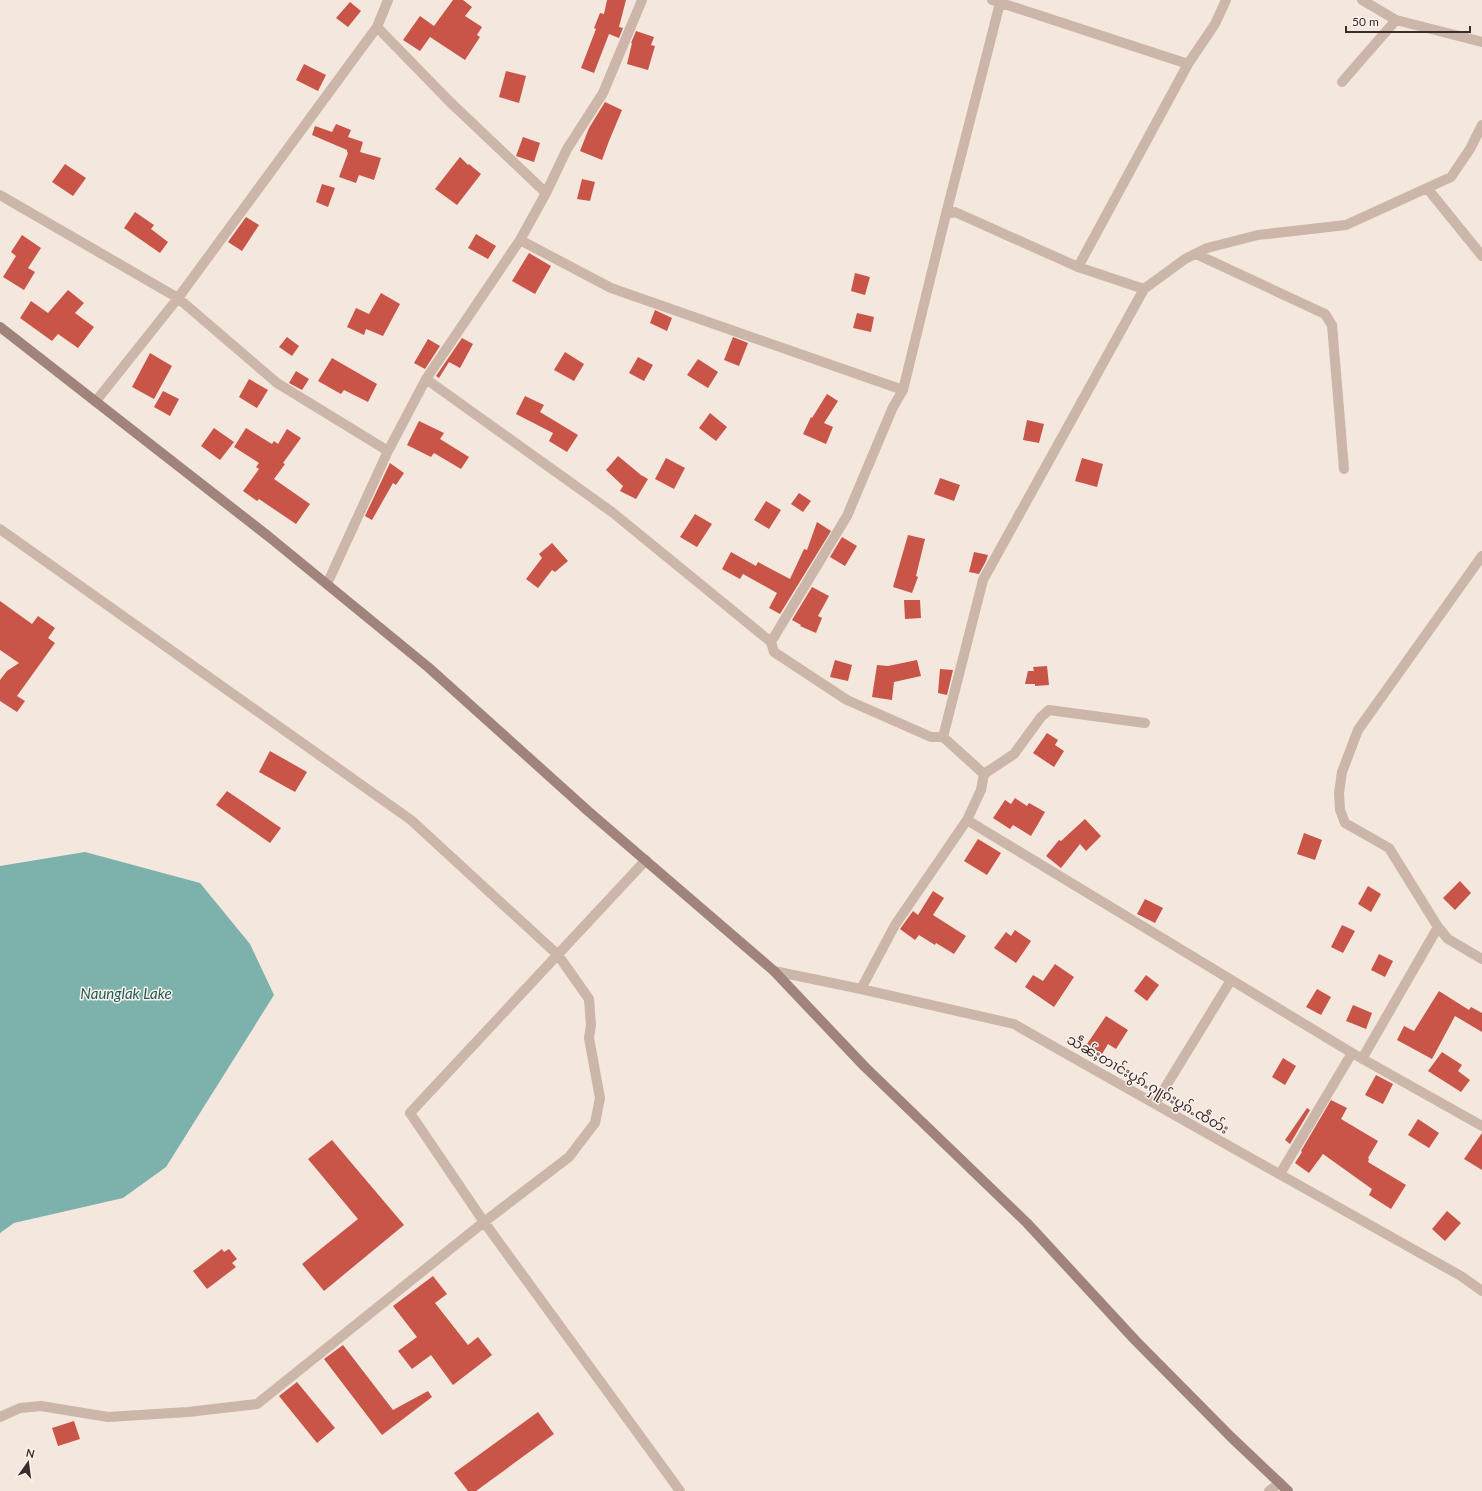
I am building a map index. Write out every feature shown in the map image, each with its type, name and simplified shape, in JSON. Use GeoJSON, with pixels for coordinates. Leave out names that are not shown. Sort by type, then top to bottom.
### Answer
{"type":"FeatureCollection","features":[{"type":"Feature","properties":{"kind":"main road"},"geometry":{"type":"LineString","coordinates":[[0,327],[268,536],[428,667],[588,811],[774,971],[865,1067],[1027,1223],[1135,1340],[1231,1437],[1288,1491]]}},
{"type":"Feature","properties":{"kind":"street"},"geometry":{"type":"LineString","coordinates":[[327,584],[388,451],[426,379],[520,240],[546,193],[567,149],[603,93],[642,0]]}},
{"type":"Feature","properties":{"kind":"street"},"geometry":{"type":"LineString","coordinates":[[1078,267],[1188,64],[1215,24],[1226,0]]}},
{"type":"Feature","properties":{"kind":"street"},"geometry":{"type":"LineString","coordinates":[[1362,0],[1396,20],[1482,42]]}},
{"type":"Feature","properties":{"kind":"street"},"geometry":{"type":"LineString","coordinates":[[772,642],[846,516],[893,407],[903,390],[996,1],[1188,64]]}},
{"type":"Feature","properties":{"kind":"street"},"geometry":{"type":"LineString","coordinates":[[96,401],[178,298],[377,27],[384,2]]}},
{"type":"Feature","properties":{"kind":"street"},"geometry":{"type":"LineString","coordinates":[[1342,82],[1396,20]]}},
{"type":"Feature","properties":{"kind":"street"},"geometry":{"type":"LineString","coordinates":[[377,27],[449,101],[546,193]]}},
{"type":"Feature","properties":{"kind":"street"},"geometry":{"type":"LineString","coordinates":[[943,737],[983,580],[1144,289],[1184,259],[1207,248],[1258,235],[1346,225],[1451,177],[1470,149],[1482,125]]}},
{"type":"Feature","properties":{"kind":"street"},"geometry":{"type":"LineString","coordinates":[[1427,188],[1482,256]]}},
{"type":"Feature","properties":{"kind":"street"},"geometry":{"type":"LineString","coordinates":[[0,195],[178,298],[277,382],[388,451]]}},
{"type":"Feature","properties":{"kind":"street"},"geometry":{"type":"LineString","coordinates":[[946,214],[955,212],[1078,267],[1144,289]]}},
{"type":"Feature","properties":{"kind":"street"},"geometry":{"type":"LineString","coordinates":[[520,240],[611,288],[903,390]]}},
{"type":"Feature","properties":{"kind":"street"},"geometry":{"type":"LineString","coordinates":[[1196,254],[1325,314],[1332,325],[1344,469]]}},
{"type":"Feature","properties":{"kind":"street"},"geometry":{"type":"LineString","coordinates":[[426,379],[612,512],[772,642],[774,652],[847,700],[931,737],[943,737],[984,774]]}},
{"type":"Feature","properties":{"kind":"street"},"geometry":{"type":"LineString","coordinates":[[0,529],[411,820],[558,955],[589,1000],[591,1025],[589,1038],[600,1098],[595,1123],[570,1158],[484,1222],[257,1404],[188,1412],[108,1417],[41,1406],[20,1408],[0,1417]]}},
{"type":"Feature","properties":{"kind":"street"},"geometry":{"type":"LineString","coordinates":[[1482,556],[1358,730],[1342,772],[1339,793],[1340,810],[1345,823],[1389,848],[1438,927],[1448,940],[1482,959]]}},
{"type":"Feature","properties":{"kind":"street"},"geometry":{"type":"LineString","coordinates":[[861,989],[895,925],[967,820],[981,790],[984,774],[1014,754],[1041,717],[1049,710],[1145,722]]}},
{"type":"Feature","properties":{"kind":"street"},"geometry":{"type":"LineString","coordinates":[[967,820],[1352,1054],[1482,1126]]}},
{"type":"Feature","properties":{"kind":"street"},"geometry":{"type":"LineString","coordinates":[[646,860],[410,1113],[484,1222],[680,1491]]}},
{"type":"Feature","properties":{"kind":"street"},"geometry":{"type":"LineString","coordinates":[[1362,1059],[1438,927]]}},
{"type":"Feature","properties":{"kind":"street","name":"သဵၼ်ႈတၢင်းပွၵ်ႉႁူၵ်းပွၵ်ႉၸဵတ်း"},"geometry":{"type":"LineString","coordinates":[[774,971],[1014,1024],[1461,1276],[1482,1291]]}},
{"type":"Feature","properties":{"kind":"street"},"geometry":{"type":"LineString","coordinates":[[1155,1104],[1231,980]]}},
{"type":"Feature","properties":{"kind":"street"},"geometry":{"type":"LineString","coordinates":[[1280,1174],[1352,1054]]}},
{"type":"Feature","properties":{"kind":"street"},"geometry":{"type":"LineString","coordinates":[[1269,1491],[1280,1483]]}},
{"type":"Feature","properties":{"kind":"water","name":"Naunglak Lake"},"geometry":{"type":"Polygon","coordinates":[[[85,852],[200,883],[250,944],[274,995],[166,1167],[123,1198],[14,1223],[0,1233],[0,866],[85,852]]]}},
{"type":"Feature","properties":{"kind":"building"},"geometry":{"type":"Polygon","coordinates":[[[453,0],[463,0],[472,7],[465,16],[482,27],[477,35],[480,37],[465,60],[430,37],[420,51],[403,40],[420,16],[434,26],[453,0]]]}},
{"type":"Feature","properties":{"kind":"building"},"geometry":{"type":"Polygon","coordinates":[[[607,0],[626,0],[619,27],[623,28],[619,38],[609,34],[594,73],[581,68],[596,29],[594,28],[600,13],[604,14],[607,0]]]}},
{"type":"Feature","properties":{"kind":"building"},"geometry":{"type":"Polygon","coordinates":[[[350,2],[361,11],[348,27],[336,18],[350,2]]]}},
{"type":"Feature","properties":{"kind":"building"},"geometry":{"type":"Polygon","coordinates":[[[636,31],[654,37],[651,45],[655,46],[648,70],[627,64],[631,43],[636,31]]]}},
{"type":"Feature","properties":{"kind":"building"},"geometry":{"type":"Polygon","coordinates":[[[304,64],[326,75],[318,91],[296,80],[304,64]]]}},
{"type":"Feature","properties":{"kind":"building"},"geometry":{"type":"Polygon","coordinates":[[[506,71],[526,76],[519,103],[499,97],[506,71]]]}},
{"type":"Feature","properties":{"kind":"building"},"geometry":{"type":"Polygon","coordinates":[[[605,102],[622,110],[602,160],[580,151],[589,128],[605,102]]]}},
{"type":"Feature","properties":{"kind":"building"},"geometry":{"type":"Polygon","coordinates":[[[336,124],[351,130],[348,137],[363,142],[360,152],[381,158],[374,180],[359,175],[356,183],[339,177],[348,153],[347,150],[312,135],[315,126],[332,132],[336,124]]]}},
{"type":"Feature","properties":{"kind":"building"},"geometry":{"type":"Polygon","coordinates":[[[523,137],[540,143],[534,162],[516,156],[523,137]]]}},
{"type":"Feature","properties":{"kind":"building"},"geometry":{"type":"Polygon","coordinates":[[[460,157],[481,174],[457,205],[435,189],[460,157]]]}},
{"type":"Feature","properties":{"kind":"building"},"geometry":{"type":"Polygon","coordinates":[[[65,164],[86,178],[73,196],[52,182],[65,164]]]}},
{"type":"Feature","properties":{"kind":"building"},"geometry":{"type":"Polygon","coordinates":[[[582,179],[595,182],[590,201],[577,199],[582,179]]]}},
{"type":"Feature","properties":{"kind":"building"},"geometry":{"type":"Polygon","coordinates":[[[322,184],[335,188],[328,207],[316,202],[322,184]]]}},
{"type":"Feature","properties":{"kind":"building"},"geometry":{"type":"Polygon","coordinates":[[[135,212],[154,225],[151,229],[168,242],[160,253],[124,228],[135,212]]]}},
{"type":"Feature","properties":{"kind":"building"},"geometry":{"type":"Polygon","coordinates":[[[246,217],[259,225],[242,251],[228,242],[246,217]]]}},
{"type":"Feature","properties":{"kind":"building"},"geometry":{"type":"Polygon","coordinates":[[[476,234],[496,246],[488,259],[468,248],[476,234]]]}},
{"type":"Feature","properties":{"kind":"building"},"geometry":{"type":"Polygon","coordinates":[[[22,235],[41,248],[28,268],[35,272],[24,290],[3,277],[16,256],[11,252],[22,235]]]}},
{"type":"Feature","properties":{"kind":"building"},"geometry":{"type":"Polygon","coordinates":[[[529,253],[551,266],[535,294],[512,281],[529,253]]]}},
{"type":"Feature","properties":{"kind":"building"},"geometry":{"type":"Polygon","coordinates":[[[855,273],[870,277],[865,295],[851,291],[855,273]]]}},
{"type":"Feature","properties":{"kind":"building"},"geometry":{"type":"Polygon","coordinates":[[[68,290],[84,303],[75,313],[94,327],[78,348],[58,334],[52,341],[20,318],[31,301],[48,313],[68,290]]]}},
{"type":"Feature","properties":{"kind":"building"},"geometry":{"type":"Polygon","coordinates":[[[381,293],[400,304],[383,336],[366,329],[364,335],[347,327],[356,308],[369,314],[381,293]]]}},
{"type":"Feature","properties":{"kind":"building"},"geometry":{"type":"Polygon","coordinates":[[[655,310],[672,318],[667,331],[650,323],[655,310]]]}},
{"type":"Feature","properties":{"kind":"building"},"geometry":{"type":"Polygon","coordinates":[[[857,313],[874,317],[871,332],[853,328],[857,313]]]}},
{"type":"Feature","properties":{"kind":"building"},"geometry":{"type":"Polygon","coordinates":[[[287,337],[299,346],[292,356],[279,347],[287,337]]]}},
{"type":"Feature","properties":{"kind":"building"},"geometry":{"type":"Polygon","coordinates":[[[733,337],[748,343],[739,366],[724,360],[733,337]]]}},
{"type":"Feature","properties":{"kind":"building"},"geometry":{"type":"Polygon","coordinates":[[[462,338],[473,344],[460,368],[449,362],[439,378],[436,376],[462,338]]]}},
{"type":"Feature","properties":{"kind":"building"},"geometry":{"type":"Polygon","coordinates":[[[428,339],[440,346],[425,369],[414,363],[428,339]]]}},
{"type":"Feature","properties":{"kind":"building"},"geometry":{"type":"Polygon","coordinates":[[[565,352],[584,364],[574,381],[554,370],[565,352]]]}},
{"type":"Feature","properties":{"kind":"building"},"geometry":{"type":"Polygon","coordinates":[[[150,353],[172,366],[154,399],[132,387],[150,353]]]}},
{"type":"Feature","properties":{"kind":"building"},"geometry":{"type":"Polygon","coordinates":[[[638,357],[653,365],[644,381],[629,373],[638,357]]]}},
{"type":"Feature","properties":{"kind":"building"},"geometry":{"type":"Polygon","coordinates":[[[332,358],[377,384],[368,402],[344,390],[341,394],[318,381],[332,358]]]}},
{"type":"Feature","properties":{"kind":"building"},"geometry":{"type":"Polygon","coordinates":[[[698,359],[718,372],[708,388],[687,375],[698,359]]]}},
{"type":"Feature","properties":{"kind":"building"},"geometry":{"type":"Polygon","coordinates":[[[296,371],[309,379],[302,390],[289,383],[296,371]]]}},
{"type":"Feature","properties":{"kind":"building"},"geometry":{"type":"Polygon","coordinates":[[[249,379],[268,390],[257,408],[239,397],[249,379]]]}},
{"type":"Feature","properties":{"kind":"building"},"geometry":{"type":"Polygon","coordinates":[[[163,391],[179,399],[170,416],[154,407],[163,391]]]}},
{"type":"Feature","properties":{"kind":"building"},"geometry":{"type":"Polygon","coordinates":[[[827,394],[838,401],[824,423],[833,427],[826,444],[803,434],[811,417],[812,418],[827,394]]]}},
{"type":"Feature","properties":{"kind":"building"},"geometry":{"type":"Polygon","coordinates":[[[525,396],[544,405],[540,412],[578,435],[567,452],[549,441],[553,433],[516,414],[525,396]]]}},
{"type":"Feature","properties":{"kind":"building"},"geometry":{"type":"Polygon","coordinates":[[[710,413],[727,427],[716,441],[699,428],[710,413]]]}},
{"type":"Feature","properties":{"kind":"building"},"geometry":{"type":"Polygon","coordinates":[[[1027,420],[1044,424],[1039,443],[1023,440],[1027,420]]]}},
{"type":"Feature","properties":{"kind":"building"},"geometry":{"type":"Polygon","coordinates":[[[419,421],[444,433],[440,439],[469,457],[461,469],[434,453],[431,457],[407,445],[419,421]]]}},
{"type":"Feature","properties":{"kind":"building"},"geometry":{"type":"Polygon","coordinates":[[[214,428],[234,442],[220,460],[201,446],[214,428]]]}},
{"type":"Feature","properties":{"kind":"building"},"geometry":{"type":"Polygon","coordinates":[[[246,428],[272,444],[274,441],[278,444],[287,429],[301,438],[283,463],[285,464],[274,479],[310,504],[296,524],[259,499],[257,501],[243,491],[259,469],[256,467],[259,463],[234,447],[246,428]]]}},
{"type":"Feature","properties":{"kind":"building"},"geometry":{"type":"Polygon","coordinates":[[[618,456],[648,479],[636,499],[620,491],[623,486],[606,470],[618,456]]]}},
{"type":"Feature","properties":{"kind":"building"},"geometry":{"type":"Polygon","coordinates":[[[666,458],[685,468],[674,489],[655,479],[666,458]]]}},
{"type":"Feature","properties":{"kind":"building"},"geometry":{"type":"Polygon","coordinates":[[[1082,458],[1103,464],[1097,487],[1075,481],[1082,458]]]}},
{"type":"Feature","properties":{"kind":"building"},"geometry":{"type":"Polygon","coordinates":[[[390,463],[404,473],[396,485],[393,483],[372,520],[365,516],[390,463]]]}},
{"type":"Feature","properties":{"kind":"building"},"geometry":{"type":"Polygon","coordinates":[[[940,478],[960,485],[954,501],[934,494],[940,478]]]}},
{"type":"Feature","properties":{"kind":"building"},"geometry":{"type":"Polygon","coordinates":[[[799,493],[811,501],[803,512],[791,504],[799,493]]]}},
{"type":"Feature","properties":{"kind":"building"},"geometry":{"type":"Polygon","coordinates":[[[766,501],[781,510],[769,529],[754,520],[766,501]]]}},
{"type":"Feature","properties":{"kind":"building"},"geometry":{"type":"Polygon","coordinates":[[[695,514],[712,524],[697,547],[680,537],[695,514]]]}},
{"type":"Feature","properties":{"kind":"building"},"geometry":{"type":"Polygon","coordinates":[[[817,522],[831,531],[780,614],[769,608],[777,593],[743,574],[740,579],[722,569],[731,552],[756,566],[758,562],[790,579],[804,549],[807,550],[817,522]]]}},
{"type":"Feature","properties":{"kind":"building"},"geometry":{"type":"Polygon","coordinates":[[[908,535],[925,539],[916,576],[918,577],[912,593],[893,587],[908,535]]]}},
{"type":"Feature","properties":{"kind":"building"},"geometry":{"type":"Polygon","coordinates":[[[842,537],[857,546],[845,566],[830,557],[842,537]]]}},
{"type":"Feature","properties":{"kind":"building"},"geometry":{"type":"Polygon","coordinates":[[[552,543],[568,561],[555,572],[552,570],[538,588],[526,579],[542,558],[539,554],[552,543]]]}},
{"type":"Feature","properties":{"kind":"building"},"geometry":{"type":"Polygon","coordinates":[[[974,552],[988,555],[979,574],[969,572],[974,552]]]}},
{"type":"Feature","properties":{"kind":"building"},"geometry":{"type":"Polygon","coordinates":[[[812,587],[829,596],[818,616],[822,618],[816,633],[800,626],[801,625],[792,620],[812,587]]]}},
{"type":"Feature","properties":{"kind":"building"},"geometry":{"type":"Polygon","coordinates":[[[904,600],[920,600],[921,618],[905,619],[904,600]]]}},
{"type":"Feature","properties":{"kind":"building"},"geometry":{"type":"Polygon","coordinates":[[[0,601],[32,624],[38,616],[55,628],[48,638],[55,643],[17,696],[25,701],[17,712],[0,701],[0,680],[7,671],[19,663],[0,650],[0,601]]]}},
{"type":"Feature","properties":{"kind":"building"},"geometry":{"type":"Polygon","coordinates":[[[835,660],[852,665],[848,681],[830,677],[835,660]]]}},
{"type":"Feature","properties":{"kind":"building"},"geometry":{"type":"Polygon","coordinates":[[[917,660],[921,676],[894,682],[892,700],[872,697],[877,665],[888,666],[917,660]]]}},
{"type":"Feature","properties":{"kind":"building"},"geometry":{"type":"Polygon","coordinates":[[[1047,666],[1049,685],[1035,686],[1035,684],[1025,684],[1028,671],[1034,671],[1033,667],[1047,666]]]}},
{"type":"Feature","properties":{"kind":"building"},"geometry":{"type":"Polygon","coordinates":[[[940,669],[953,670],[947,695],[938,693],[940,669]]]}},
{"type":"Feature","properties":{"kind":"building"},"geometry":{"type":"Polygon","coordinates":[[[1047,733],[1058,740],[1055,745],[1064,751],[1054,767],[1033,753],[1047,733]]]}},
{"type":"Feature","properties":{"kind":"building"},"geometry":{"type":"Polygon","coordinates":[[[270,751],[307,772],[295,792],[259,772],[270,751]]]}},
{"type":"Feature","properties":{"kind":"building"},"geometry":{"type":"Polygon","coordinates":[[[227,791],[281,828],[270,843],[216,805],[227,791]]]}},
{"type":"Feature","properties":{"kind":"building"},"geometry":{"type":"Polygon","coordinates":[[[1015,798],[1027,806],[1029,803],[1045,812],[1031,836],[1013,825],[1010,829],[993,818],[1005,800],[1011,804],[1015,798]]]}},
{"type":"Feature","properties":{"kind":"building"},"geometry":{"type":"Polygon","coordinates":[[[1085,819],[1101,836],[1086,851],[1080,844],[1061,868],[1046,856],[1059,840],[1061,841],[1085,819]]]}},
{"type":"Feature","properties":{"kind":"building"},"geometry":{"type":"Polygon","coordinates":[[[1304,833],[1322,840],[1315,860],[1297,854],[1304,833]]]}},
{"type":"Feature","properties":{"kind":"building"},"geometry":{"type":"Polygon","coordinates":[[[978,839],[1001,853],[987,875],[964,861],[978,839]]]}},
{"type":"Feature","properties":{"kind":"building"},"geometry":{"type":"Polygon","coordinates":[[[1460,881],[1471,893],[1455,910],[1443,898],[1460,881]]]}},
{"type":"Feature","properties":{"kind":"building"},"geometry":{"type":"Polygon","coordinates":[[[1368,886],[1381,894],[1371,912],[1358,904],[1368,886]]]}},
{"type":"Feature","properties":{"kind":"building"},"geometry":{"type":"Polygon","coordinates":[[[933,891],[944,898],[933,915],[966,936],[954,954],[919,935],[915,940],[900,929],[913,911],[918,915],[933,891]]]}},
{"type":"Feature","properties":{"kind":"building"},"geometry":{"type":"Polygon","coordinates":[[[1145,899],[1163,908],[1155,923],[1137,914],[1145,899]]]}},
{"type":"Feature","properties":{"kind":"building"},"geometry":{"type":"Polygon","coordinates":[[[1342,925],[1355,931],[1343,953],[1331,947],[1342,925]]]}},
{"type":"Feature","properties":{"kind":"building"},"geometry":{"type":"Polygon","coordinates":[[[1015,930],[1031,941],[1016,963],[994,948],[1006,932],[1011,936],[1015,930]]]}},
{"type":"Feature","properties":{"kind":"building"},"geometry":{"type":"Polygon","coordinates":[[[1379,954],[1393,961],[1385,977],[1371,970],[1379,954]]]}},
{"type":"Feature","properties":{"kind":"building"},"geometry":{"type":"Polygon","coordinates":[[[1055,964],[1074,977],[1054,1007],[1025,987],[1033,975],[1043,981],[1055,964]]]}},
{"type":"Feature","properties":{"kind":"building"},"geometry":{"type":"Polygon","coordinates":[[[1146,975],[1159,985],[1147,1001],[1134,991],[1146,975]]]}},
{"type":"Feature","properties":{"kind":"building"},"geometry":{"type":"Polygon","coordinates":[[[1317,989],[1331,997],[1321,1015],[1306,1007],[1317,989]]]}},
{"type":"Feature","properties":{"kind":"building"},"geometry":{"type":"Polygon","coordinates":[[[1439,991],[1469,1010],[1471,1007],[1482,1013],[1482,1032],[1455,1016],[1432,1059],[1397,1040],[1404,1026],[1414,1031],[1439,991]]]}},
{"type":"Feature","properties":{"kind":"building"},"geometry":{"type":"Polygon","coordinates":[[[1353,1005],[1372,1013],[1366,1029],[1346,1021],[1353,1005]]]}},
{"type":"Feature","properties":{"kind":"building"},"geometry":{"type":"Polygon","coordinates":[[[1106,1016],[1128,1030],[1116,1049],[1108,1044],[1102,1054],[1087,1044],[1106,1016]]]}},
{"type":"Feature","properties":{"kind":"building"},"geometry":{"type":"Polygon","coordinates":[[[1442,1052],[1462,1065],[1458,1071],[1470,1080],[1461,1092],[1428,1071],[1442,1052]]]}},
{"type":"Feature","properties":{"kind":"building"},"geometry":{"type":"Polygon","coordinates":[[[1283,1058],[1296,1066],[1285,1085],[1272,1077],[1283,1058]]]}},
{"type":"Feature","properties":{"kind":"building"},"geometry":{"type":"Polygon","coordinates":[[[1376,1075],[1393,1084],[1383,1104],[1365,1095],[1376,1075]]]}},
{"type":"Feature","properties":{"kind":"building"},"geometry":{"type":"Polygon","coordinates":[[[1331,1100],[1347,1108],[1341,1119],[1378,1141],[1368,1158],[1368,1162],[1406,1185],[1391,1209],[1369,1195],[1372,1189],[1323,1154],[1309,1173],[1295,1163],[1331,1100]]]}},
{"type":"Feature","properties":{"kind":"building"},"geometry":{"type":"Polygon","coordinates":[[[1307,1108],[1310,1110],[1290,1144],[1285,1140],[1307,1108]]]}},
{"type":"Feature","properties":{"kind":"building"},"geometry":{"type":"Polygon","coordinates":[[[1418,1119],[1439,1133],[1429,1148],[1408,1135],[1418,1119]]]}},
{"type":"Feature","properties":{"kind":"building"},"geometry":{"type":"Polygon","coordinates":[[[1482,1133],[1482,1170],[1464,1159],[1482,1133]]]}},
{"type":"Feature","properties":{"kind":"building"},"geometry":{"type":"Polygon","coordinates":[[[332,1140],[404,1225],[324,1291],[302,1264],[358,1219],[308,1159],[332,1140]]]}},
{"type":"Feature","properties":{"kind":"building"},"geometry":{"type":"Polygon","coordinates":[[[1447,1211],[1461,1223],[1445,1241],[1432,1229],[1447,1211]]]}},
{"type":"Feature","properties":{"kind":"building"},"geometry":{"type":"Polygon","coordinates":[[[222,1249],[224,1252],[229,1249],[237,1259],[232,1263],[236,1267],[207,1289],[193,1271],[222,1249]]]}},
{"type":"Feature","properties":{"kind":"building"},"geometry":{"type":"Polygon","coordinates":[[[433,1276],[447,1294],[435,1303],[468,1345],[478,1337],[492,1355],[453,1385],[431,1355],[412,1369],[398,1351],[417,1337],[393,1306],[433,1276]]]}},
{"type":"Feature","properties":{"kind":"building"},"geometry":{"type":"Polygon","coordinates":[[[343,1345],[393,1410],[428,1391],[432,1397],[382,1435],[324,1359],[343,1345]]]}},
{"type":"Feature","properties":{"kind":"building"},"geometry":{"type":"Polygon","coordinates":[[[297,1382],[335,1428],[317,1443],[279,1396],[297,1382]]]}},
{"type":"Feature","properties":{"kind":"building"},"geometry":{"type":"Polygon","coordinates":[[[538,1412],[554,1434],[476,1491],[468,1491],[454,1473],[538,1412]]]}},
{"type":"Feature","properties":{"kind":"building"},"geometry":{"type":"Polygon","coordinates":[[[74,1421],[80,1439],[58,1446],[52,1428],[74,1421]]]}}]}
